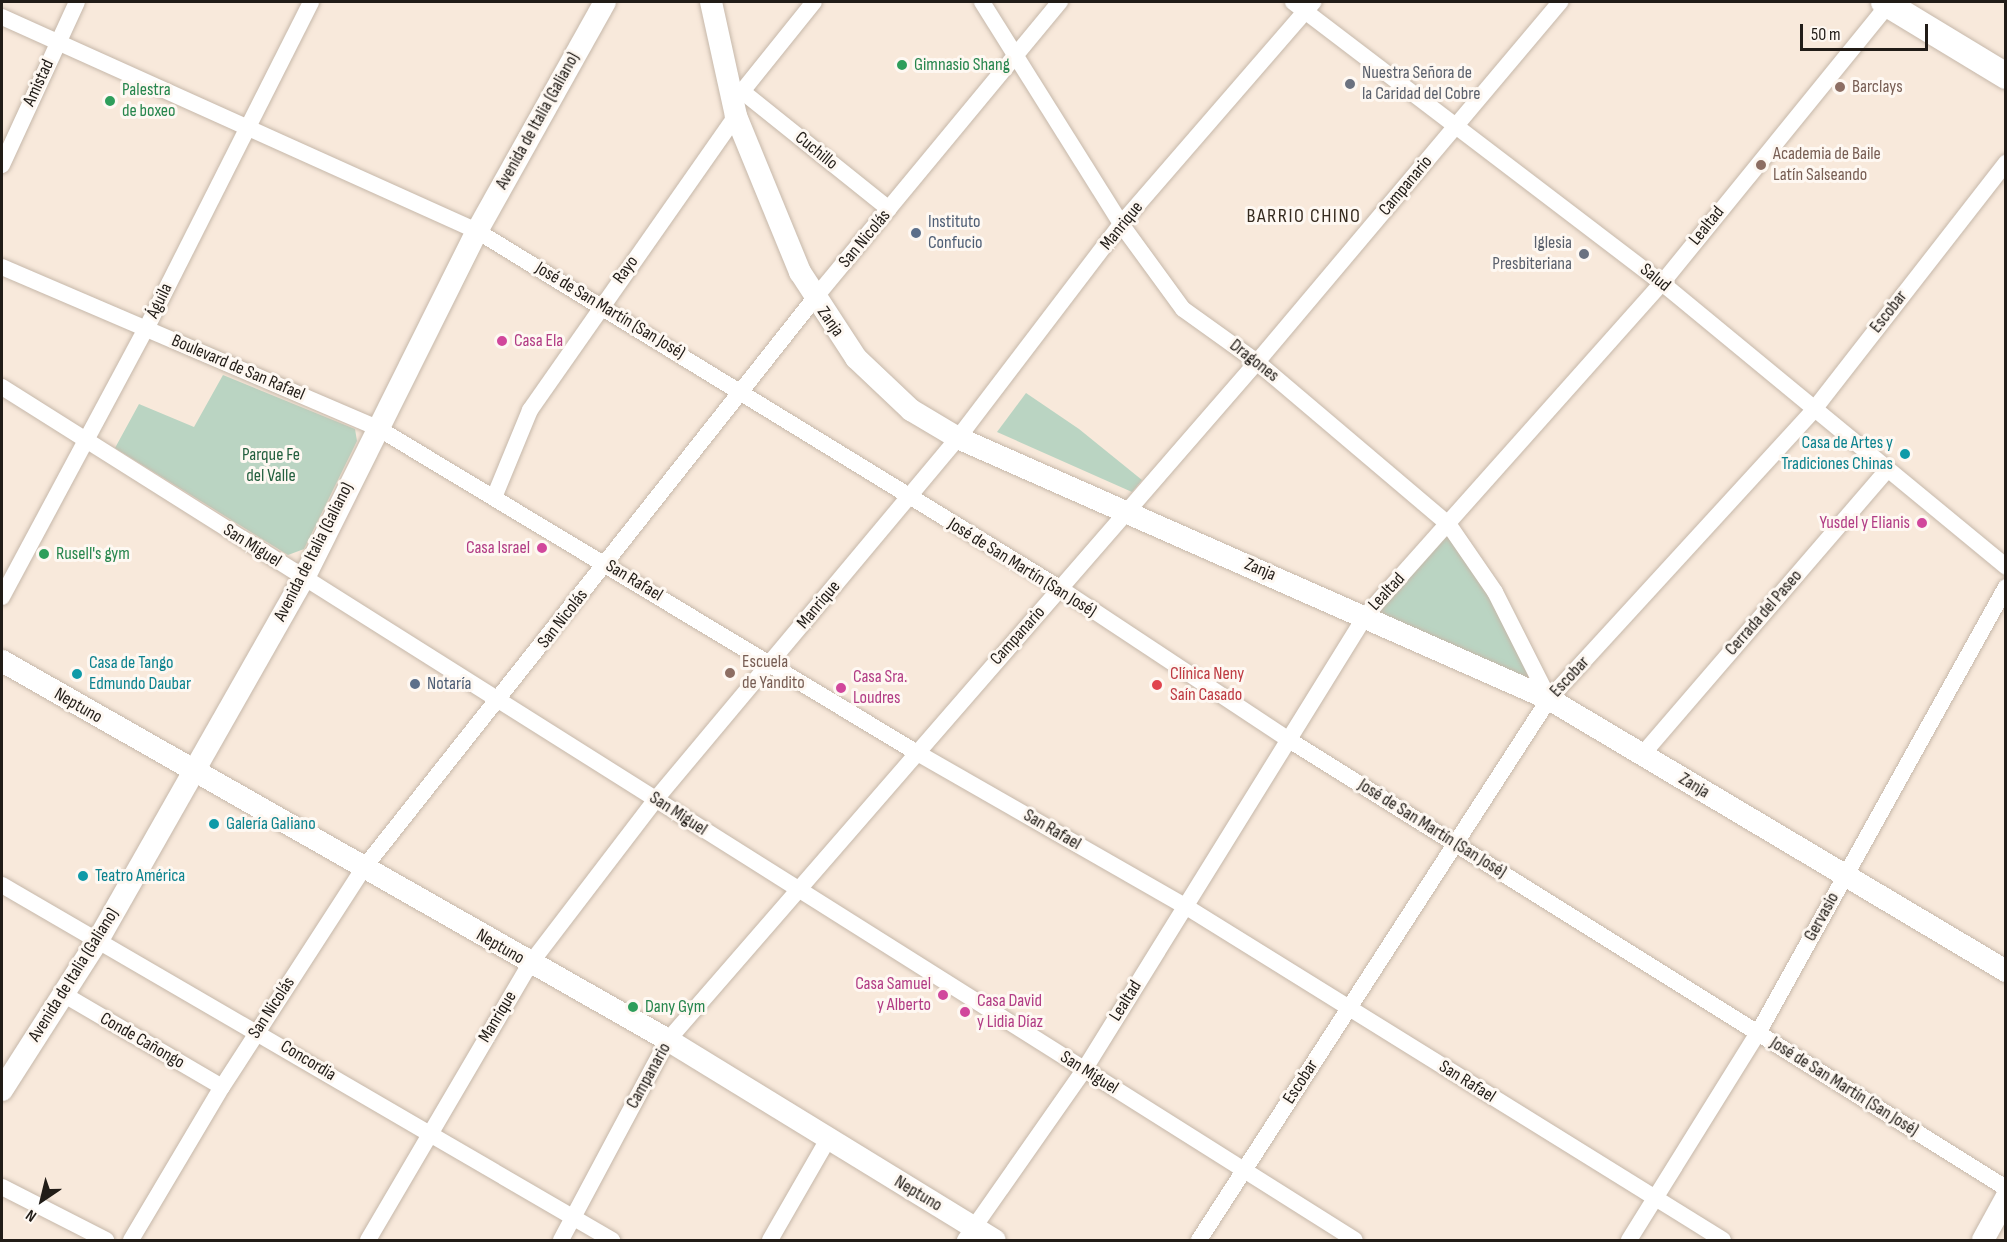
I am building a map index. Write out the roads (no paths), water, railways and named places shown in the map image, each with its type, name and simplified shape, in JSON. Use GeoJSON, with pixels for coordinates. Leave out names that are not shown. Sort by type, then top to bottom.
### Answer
{"type":"FeatureCollection","features":[{"type":"Feature","properties":{"kind":"main road","name":"Avenida de Italia (Galiano)"},"geometry":{"type":"LineString","coordinates":[[2,1090],[98,940],[304,578],[376,427],[477,231],[604,2]]}},
{"type":"Feature","properties":{"kind":"main road","name":"Zanja"},"geometry":{"type":"LineString","coordinates":[[711,2],[737,104],[814,299],[883,387],[958,438],[1126,513],[1366,615],[1549,699],[2006,971]]}},
{"type":"Feature","properties":{"kind":"main road"},"geometry":{"type":"LineString","coordinates":[[1887,2],[2006,76]]}},
{"type":"Feature","properties":{"kind":"main road","name":"Neptuno"},"geometry":{"type":"LineString","coordinates":[[2,661],[194,773],[668,1040],[828,1139],[969,1234],[995,1240]]}},
{"type":"Feature","properties":{"kind":"main road"},"geometry":{"type":"LineString","coordinates":[[1983,1240],[2006,1198]]}},
{"type":"Feature","properties":{"kind":"street","name":"Amistad"},"geometry":{"type":"LineString","coordinates":[[2,165],[77,2]]}},
{"type":"Feature","properties":{"kind":"street","name":"Águila"},"geometry":{"type":"LineString","coordinates":[[2,597],[146,329],[246,126],[311,2]]}},
{"type":"Feature","properties":{"kind":"street","name":"Rayo"},"geometry":{"type":"LineString","coordinates":[[495,495],[531,410],[737,104],[814,2]]}},
{"type":"Feature","properties":{"kind":"street","name":"Dragones"},"geometry":{"type":"LineString","coordinates":[[982,2],[1121,224],[1183,309],[1257,362],[1449,525],[1495,592],[1549,699]]}},
{"type":"Feature","properties":{"kind":"street","name":"San Nicolás"},"geometry":{"type":"LineString","coordinates":[[131,1240],[257,1030],[363,869],[743,393],[814,299],[1060,2]]}},
{"type":"Feature","properties":{"kind":"street","name":"Campanario"},"geometry":{"type":"LineString","coordinates":[[561,1240],[668,1040],[914,751],[1061,589],[1257,362],[1560,2]]}},
{"type":"Feature","properties":{"kind":"street","name":"Lealtad"},"geometry":{"type":"LineString","coordinates":[[969,1234],[1084,1070],[1366,615],[1449,525],[1662,283],[1887,2]]}},
{"type":"Feature","properties":{"kind":"street","name":"Salud"},"geometry":{"type":"LineString","coordinates":[[1304,5],[1662,283],[1812,412],[2006,567]]}},
{"type":"Feature","properties":{"kind":"street","name":"Manrique"},"geometry":{"type":"LineString","coordinates":[[368,1240],[530,964],[656,799],[958,438],[1121,224],[1304,5]]}},
{"type":"Feature","properties":{"kind":"street","name":"José de San Martín (San José)"},"geometry":{"type":"LineString","coordinates":[[2,17],[477,231],[602,304],[909,498],[1061,589],[1289,740],[2006,1188]]}},
{"type":"Feature","properties":{"kind":"street","name":"Cuchillo"},"geometry":{"type":"LineString","coordinates":[[737,104],[889,209]]}},
{"type":"Feature","properties":{"kind":"street","name":"Escobar"},"geometry":{"type":"LineString","coordinates":[[1199,1240],[1452,843],[1549,699],[1812,412],[2006,163]]}},
{"type":"Feature","properties":{"kind":"street","name":"Boulevard de San Rafael"},"geometry":{"type":"LineString","coordinates":[[2,267],[376,427]]}},
{"type":"Feature","properties":{"kind":"street","name":"San Miguel"},"geometry":{"type":"LineString","coordinates":[[2,387],[1355,1240]]}},
{"type":"Feature","properties":{"kind":"street","name":"San Rafael"},"geometry":{"type":"LineString","coordinates":[[376,427],[495,495],[914,751],[1185,906],[1723,1240]]}},
{"type":"Feature","properties":{"kind":"street","name":"Cerrada del Paseo"},"geometry":{"type":"LineString","coordinates":[[1642,755],[1886,471]]}},
{"type":"Feature","properties":{"kind":"street","name":"Gervasio"},"geometry":{"type":"LineString","coordinates":[[1629,1240],[1758,1034],[2006,587]]}},
{"type":"Feature","properties":{"kind":"street","name":"Concordia"},"geometry":{"type":"LineString","coordinates":[[2,885],[257,1030],[612,1240]]}},
{"type":"Feature","properties":{"kind":"street","name":"Conde Cañongo"},"geometry":{"type":"LineString","coordinates":[[63,994],[222,1087]]}},
{"type":"Feature","properties":{"kind":"street"},"geometry":{"type":"LineString","coordinates":[[770,1240],[828,1139]]}},
{"type":"Feature","properties":{"kind":"street"},"geometry":{"type":"LineString","coordinates":[[2,1187],[106,1240]]}},
{"type":"Feature","properties":{"kind":"place","name":"Gimnasio Shang"},"geometry":{"type":"Point","coordinates":[902,65]}},
{"type":"Feature","properties":{"kind":"place","name":"Nuestra Señora de la Caridad del Cobre"},"geometry":{"type":"Point","coordinates":[1350,84]}},
{"type":"Feature","properties":{"kind":"place","name":"Barclays"},"geometry":{"type":"Point","coordinates":[1840,87]}},
{"type":"Feature","properties":{"kind":"place","name":"Palestra de boxeo"},"geometry":{"type":"Point","coordinates":[110,101]}},
{"type":"Feature","properties":{"kind":"place","name":"Academia de Baile Latín Salseando"},"geometry":{"type":"Point","coordinates":[1761,165]}},
{"type":"Feature","properties":{"kind":"place","name":"Instituto Confucio"},"geometry":{"type":"Point","coordinates":[916,233]}},
{"type":"Feature","properties":{"kind":"place","name":"Iglesia Presbiteriana"},"geometry":{"type":"Point","coordinates":[1584,254]}},
{"type":"Feature","properties":{"kind":"place","name":"Casa Ela"},"geometry":{"type":"Point","coordinates":[502,341]}},
{"type":"Feature","properties":{"kind":"place","name":"Casa de Artes y Tradiciones Chinas"},"geometry":{"type":"Point","coordinates":[1905,454]}},
{"type":"Feature","properties":{"kind":"place","name":"Yusdel y Elianis"},"geometry":{"type":"Point","coordinates":[1922,523]}},
{"type":"Feature","properties":{"kind":"place","name":"Casa Israel"},"geometry":{"type":"Point","coordinates":[542,548]}},
{"type":"Feature","properties":{"kind":"place","name":"Rusell's gym"},"geometry":{"type":"Point","coordinates":[44,554]}},
{"type":"Feature","properties":{"kind":"place","name":"Escuela de Yandito"},"geometry":{"type":"Point","coordinates":[730,673]}},
{"type":"Feature","properties":{"kind":"place","name":"Casa de Tango Edmundo Daubar"},"geometry":{"type":"Point","coordinates":[77,674]}},
{"type":"Feature","properties":{"kind":"place","name":"Notaría"},"geometry":{"type":"Point","coordinates":[415,684]}},
{"type":"Feature","properties":{"kind":"place","name":"Clínica Neny Saín Casado"},"geometry":{"type":"Point","coordinates":[1157,685]}},
{"type":"Feature","properties":{"kind":"place","name":"Casa Sra. Loudres"},"geometry":{"type":"Point","coordinates":[841,688]}},
{"type":"Feature","properties":{"kind":"place","name":"Galería Galiano"},"geometry":{"type":"Point","coordinates":[214,824]}},
{"type":"Feature","properties":{"kind":"place","name":"Teatro América"},"geometry":{"type":"Point","coordinates":[83,876]}},
{"type":"Feature","properties":{"kind":"place","name":"Casa Samuel y Alberto"},"geometry":{"type":"Point","coordinates":[943,995]}},
{"type":"Feature","properties":{"kind":"place","name":"Dany Gym"},"geometry":{"type":"Point","coordinates":[633,1007]}},
{"type":"Feature","properties":{"kind":"place","name":"Casa David y Lidia Díaz"},"geometry":{"type":"Point","coordinates":[965,1012]}},
{"type":"Feature","properties":{"kind":"district","name":"BARRIO CHINO"},"geometry":{"type":"Point","coordinates":[1304,216]}},
{"type":"Feature","properties":{"kind":"park label","name":"Parque Fe del Valle"},"geometry":{"type":"Point","coordinates":[271,466]}}]}
